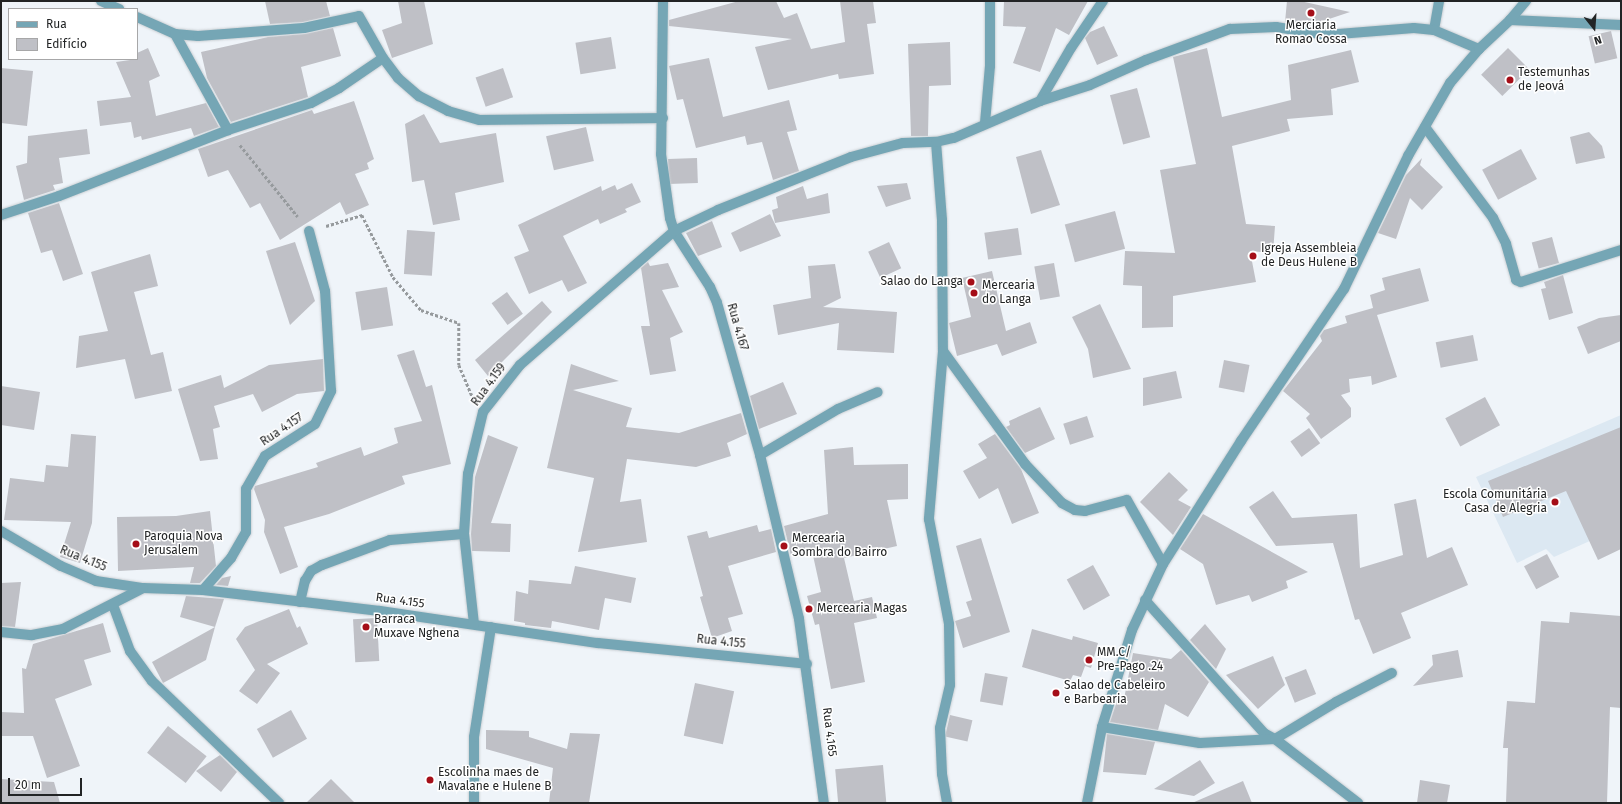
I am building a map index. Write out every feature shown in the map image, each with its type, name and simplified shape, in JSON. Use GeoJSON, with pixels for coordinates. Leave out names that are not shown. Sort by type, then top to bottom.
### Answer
{"type":"FeatureCollection","features":[{"type":"Feature","properties":{"kind":"street"},"geometry":{"type":"LineString","coordinates":[[101,1],[117,8]]}},
{"type":"Feature","properties":{"kind":"street","name":"Rua 4.167"},"geometry":{"type":"LineString","coordinates":[[663,1],[663,118],[661,154],[664,188],[674,231],[710,287],[717,303],[760,455],[786,561],[807,664]]}},
{"type":"Feature","properties":{"kind":"street"},"geometry":{"type":"LineString","coordinates":[[985,123],[990,66],[990,1]]}},
{"type":"Feature","properties":{"kind":"street"},"geometry":{"type":"LineString","coordinates":[[1040,101],[1070,48],[1103,1]]}},
{"type":"Feature","properties":{"kind":"street"},"geometry":{"type":"LineString","coordinates":[[1434,30],[1439,1]]}},
{"type":"Feature","properties":{"kind":"street"},"geometry":{"type":"LineString","coordinates":[[1088,803],[1102,728],[1132,630],[1163,564],[1240,441],[1344,289],[1425,127],[1450,83],[1479,49],[1510,20],[1526,1]]}},
{"type":"Feature","properties":{"kind":"street"},"geometry":{"type":"LineString","coordinates":[[138,17],[175,34],[227,36],[324,25],[359,16],[382,58],[398,78],[419,96],[448,110],[480,120],[663,118]]}},
{"type":"Feature","properties":{"kind":"street"},"geometry":{"type":"LineString","coordinates":[[1510,20],[1621,25]]}},
{"type":"Feature","properties":{"kind":"street","name":"Rua 4.159"},"geometry":{"type":"LineString","coordinates":[[474,624],[464,534],[468,474],[483,412],[520,365],[674,231],[718,210],[851,157],[903,143],[936,142],[954,138],[985,123],[1040,101],[1090,85],[1146,60],[1230,29],[1276,27],[1326,35],[1414,28],[1434,30],[1479,49]]}},
{"type":"Feature","properties":{"kind":"street"},"geometry":{"type":"LineString","coordinates":[[175,34],[228,130]]}},
{"type":"Feature","properties":{"kind":"street"},"geometry":{"type":"LineString","coordinates":[[1,215],[59,196],[228,130],[311,103],[339,88],[382,58]]}},
{"type":"Feature","properties":{"kind":"street"},"geometry":{"type":"LineString","coordinates":[[1425,127],[1494,218],[1506,244],[1516,280],[1521,282],[1621,250]]}},
{"type":"Feature","properties":{"kind":"street"},"geometry":{"type":"LineString","coordinates":[[936,142],[942,220],[943,351],[929,519],[949,624],[950,686],[940,728],[942,774],[947,803]]}},
{"type":"Feature","properties":{"kind":"street","name":"Rua 4.157"},"geometry":{"type":"LineString","coordinates":[[203,590],[231,558],[246,532],[246,489],[265,456],[315,424],[331,391],[325,291],[309,231]]}},
{"type":"Feature","properties":{"kind":"street"},"geometry":{"type":"LineString","coordinates":[[943,351],[1025,464],[1062,503],[1075,510],[1085,511],[1127,500],[1163,564]]}},
{"type":"Feature","properties":{"kind":"street"},"geometry":{"type":"LineString","coordinates":[[760,455],[838,410],[878,392]]}},
{"type":"Feature","properties":{"kind":"street","name":"Rua 4.155"},"geometry":{"type":"LineString","coordinates":[[1,531],[61,566],[96,581],[143,588],[203,590],[474,624],[598,643],[807,664]]}},
{"type":"Feature","properties":{"kind":"street"},"geometry":{"type":"LineString","coordinates":[[300,602],[305,581],[311,571],[322,565],[390,540],[464,534]]}},
{"type":"Feature","properties":{"kind":"street"},"geometry":{"type":"LineString","coordinates":[[1,632],[32,635],[63,629],[113,605],[143,588]]}},
{"type":"Feature","properties":{"kind":"street"},"geometry":{"type":"LineString","coordinates":[[1145,600],[1264,733],[1275,739],[1358,803]]}},
{"type":"Feature","properties":{"kind":"street"},"geometry":{"type":"LineString","coordinates":[[113,605],[130,651],[152,681],[280,803]]}},
{"type":"Feature","properties":{"kind":"street"},"geometry":{"type":"LineString","coordinates":[[474,803],[474,736],[491,627]]}},
{"type":"Feature","properties":{"kind":"street","name":"Rua 4.165"},"geometry":{"type":"LineString","coordinates":[[807,664],[824,803]]}},
{"type":"Feature","properties":{"kind":"street"},"geometry":{"type":"LineString","coordinates":[[1102,728],[1200,743],[1275,739],[1336,702],[1392,673]]}},
{"type":"Feature","properties":{"kind":"path"},"geometry":{"type":"LineString","coordinates":[[228,130],[309,231],[362,215],[393,277],[421,310],[460,323],[459,365],[475,403],[483,412]]}},
{"type":"Feature","properties":{"kind":"shaded area","name":"Escola Comunitária Casa de Alegria"},"geometry":{"type":"Polygon","coordinates":[[[1621,415],[1621,527],[1554,557],[1546,549],[1517,563],[1476,477],[1621,415]]]}},
{"type":"Feature","properties":{"kind":"building"},"geometry":{"type":"Polygon","coordinates":[[[265,1],[326,1],[330,16],[303,22],[270,24],[265,1]]]}},
{"type":"Feature","properties":{"kind":"building"},"geometry":{"type":"Polygon","coordinates":[[[398,1],[424,1],[433,44],[392,58],[382,30],[402,23],[398,1]]]}},
{"type":"Feature","properties":{"kind":"building"},"geometry":{"type":"Polygon","coordinates":[[[739,1],[776,1],[784,18],[797,13],[811,49],[845,42],[840,1],[873,1],[876,23],[867,24],[874,74],[839,79],[838,74],[768,90],[755,47],[792,39],[669,26],[669,20],[739,1]]]}},
{"type":"Feature","properties":{"kind":"building"},"geometry":{"type":"Polygon","coordinates":[[[1004,1],[1088,1],[1069,35],[1056,28],[1040,72],[1013,63],[1026,27],[1003,26],[1004,1]]]}},
{"type":"Feature","properties":{"kind":"building"},"geometry":{"type":"Polygon","coordinates":[[[1287,1],[1300,1],[1350,12],[1308,26],[1285,22],[1287,1]]]}},
{"type":"Feature","properties":{"kind":"building"},"geometry":{"type":"Polygon","coordinates":[[[1104,26],[1118,56],[1097,65],[1085,38],[1090,32],[1104,26]]]}},
{"type":"Feature","properties":{"kind":"building"},"geometry":{"type":"Polygon","coordinates":[[[333,28],[341,56],[301,67],[308,97],[231,122],[207,78],[201,52],[268,37],[305,34],[333,28]]]}},
{"type":"Feature","properties":{"kind":"building"},"geometry":{"type":"Polygon","coordinates":[[[1611,31],[1617,58],[1595,63],[1589,36],[1611,31]]]}},
{"type":"Feature","properties":{"kind":"building"},"geometry":{"type":"Polygon","coordinates":[[[611,37],[616,69],[580,74],[575,43],[611,37]]]}},
{"type":"Feature","properties":{"kind":"building"},"geometry":{"type":"Polygon","coordinates":[[[950,42],[951,85],[929,86],[928,136],[911,136],[908,44],[950,42]]]}},
{"type":"Feature","properties":{"kind":"building"},"geometry":{"type":"Polygon","coordinates":[[[148,48],[160,76],[149,81],[156,116],[206,103],[219,127],[194,136],[191,128],[142,140],[141,136],[134,138],[131,122],[100,126],[97,101],[131,97],[116,62],[138,60],[138,53],[148,48]]]}},
{"type":"Feature","properties":{"kind":"building"},"geometry":{"type":"Polygon","coordinates":[[[1207,48],[1222,117],[1291,100],[1288,65],[1351,50],[1359,82],[1331,89],[1333,115],[1287,119],[1290,131],[1232,146],[1246,224],[1275,226],[1273,253],[1250,251],[1256,282],[1173,296],[1173,327],[1142,328],[1142,286],[1123,285],[1125,251],[1175,253],[1160,170],[1196,164],[1173,57],[1207,48]]]}},
{"type":"Feature","properties":{"kind":"building"},"geometry":{"type":"Polygon","coordinates":[[[1508,48],[1529,69],[1502,96],[1481,75],[1508,48]]]}},
{"type":"Feature","properties":{"kind":"building"},"geometry":{"type":"Polygon","coordinates":[[[709,58],[723,117],[789,100],[797,130],[787,132],[799,171],[773,180],[762,142],[747,145],[745,136],[696,148],[683,99],[677,100],[669,66],[709,58]]]}},
{"type":"Feature","properties":{"kind":"building"},"geometry":{"type":"Polygon","coordinates":[[[1,68],[33,71],[27,126],[1,123],[1,68]]]}},
{"type":"Feature","properties":{"kind":"building"},"geometry":{"type":"Polygon","coordinates":[[[503,68],[513,97],[486,107],[476,77],[503,68]]]}},
{"type":"Feature","properties":{"kind":"building"},"geometry":{"type":"Polygon","coordinates":[[[1137,88],[1150,137],[1123,145],[1110,95],[1137,88]]]}},
{"type":"Feature","properties":{"kind":"building"},"geometry":{"type":"Polygon","coordinates":[[[354,101],[374,159],[367,163],[369,169],[355,174],[369,205],[346,215],[340,202],[280,240],[260,203],[250,208],[228,170],[208,177],[198,149],[312,110],[314,114],[354,101]]]}},
{"type":"Feature","properties":{"kind":"building"},"geometry":{"type":"Polygon","coordinates":[[[424,114],[440,143],[496,133],[504,182],[455,193],[460,220],[433,225],[424,180],[412,182],[405,124],[424,114]]]}},
{"type":"Feature","properties":{"kind":"building"},"geometry":{"type":"Polygon","coordinates":[[[586,127],[594,161],[554,170],[546,136],[586,127]]]}},
{"type":"Feature","properties":{"kind":"building"},"geometry":{"type":"Polygon","coordinates":[[[87,129],[90,154],[59,158],[63,183],[53,185],[55,190],[24,200],[16,166],[27,163],[28,136],[87,129]]]}},
{"type":"Feature","properties":{"kind":"building"},"geometry":{"type":"Polygon","coordinates":[[[1589,132],[1602,146],[1605,158],[1576,164],[1570,137],[1589,132]]]}},
{"type":"Feature","properties":{"kind":"building"},"geometry":{"type":"Polygon","coordinates":[[[1521,149],[1537,179],[1498,200],[1482,170],[1521,149]]]}},
{"type":"Feature","properties":{"kind":"building"},"geometry":{"type":"Polygon","coordinates":[[[1041,150],[1060,205],[1031,214],[1016,157],[1041,150]]]}},
{"type":"Feature","properties":{"kind":"building"},"geometry":{"type":"Polygon","coordinates":[[[697,158],[698,183],[669,184],[668,159],[697,158]]]}},
{"type":"Feature","properties":{"kind":"building"},"geometry":{"type":"Polygon","coordinates":[[[1422,158],[1420,165],[1443,187],[1422,210],[1410,198],[1396,239],[1378,233],[1406,175],[1422,158]]]}},
{"type":"Feature","properties":{"kind":"building"},"geometry":{"type":"Polygon","coordinates":[[[632,183],[641,202],[625,209],[627,212],[600,224],[598,219],[563,236],[587,283],[568,292],[562,280],[529,294],[514,257],[529,251],[518,225],[601,186],[602,191],[615,185],[617,190],[632,183]]]}},
{"type":"Feature","properties":{"kind":"building"},"geometry":{"type":"Polygon","coordinates":[[[907,183],[911,199],[886,207],[877,186],[907,183]]]}},
{"type":"Feature","properties":{"kind":"building"},"geometry":{"type":"Polygon","coordinates":[[[803,186],[807,199],[828,193],[830,213],[775,223],[772,210],[778,208],[776,197],[803,186]]]}},
{"type":"Feature","properties":{"kind":"building"},"geometry":{"type":"Polygon","coordinates":[[[59,203],[83,274],[63,281],[52,250],[41,253],[28,213],[59,203]]]}},
{"type":"Feature","properties":{"kind":"building"},"geometry":{"type":"Polygon","coordinates":[[[1115,211],[1125,249],[1075,262],[1065,224],[1115,211]]]}},
{"type":"Feature","properties":{"kind":"building"},"geometry":{"type":"Polygon","coordinates":[[[770,214],[781,236],[740,252],[731,233],[770,214]]]}},
{"type":"Feature","properties":{"kind":"building"},"geometry":{"type":"Polygon","coordinates":[[[712,221],[722,247],[698,256],[686,233],[712,221]]]}},
{"type":"Feature","properties":{"kind":"building"},"geometry":{"type":"Polygon","coordinates":[[[1018,228],[1022,255],[988,259],[984,233],[1018,228]]]}},
{"type":"Feature","properties":{"kind":"building"},"geometry":{"type":"Polygon","coordinates":[[[407,230],[435,232],[432,276],[404,274],[407,230]]]}},
{"type":"Feature","properties":{"kind":"building"},"geometry":{"type":"Polygon","coordinates":[[[1552,237],[1559,263],[1539,269],[1532,242],[1552,237]]]}},
{"type":"Feature","properties":{"kind":"building"},"geometry":{"type":"Polygon","coordinates":[[[295,242],[315,301],[290,325],[266,251],[295,242]]]}},
{"type":"Feature","properties":{"kind":"building"},"geometry":{"type":"Polygon","coordinates":[[[889,242],[901,268],[880,278],[868,252],[889,242]]]}},
{"type":"Feature","properties":{"kind":"building"},"geometry":{"type":"Polygon","coordinates":[[[150,254],[158,286],[134,292],[151,355],[163,352],[172,391],[135,399],[125,359],[76,368],[79,336],[108,331],[91,272],[150,254]]]}},
{"type":"Feature","properties":{"kind":"building"},"geometry":{"type":"Polygon","coordinates":[[[648,262],[650,266],[668,263],[679,287],[662,290],[683,332],[670,338],[676,371],[650,375],[641,326],[650,326],[641,268],[648,262]]]}},
{"type":"Feature","properties":{"kind":"building"},"geometry":{"type":"Polygon","coordinates":[[[1054,263],[1060,296],[1040,300],[1034,266],[1054,263]]]}},
{"type":"Feature","properties":{"kind":"building"},"geometry":{"type":"Polygon","coordinates":[[[835,264],[841,298],[823,307],[897,312],[894,353],[837,350],[839,323],[778,335],[773,305],[811,298],[808,266],[835,264]]]}},
{"type":"Feature","properties":{"kind":"building"},"geometry":{"type":"Polygon","coordinates":[[[1420,268],[1429,301],[1377,315],[1397,377],[1372,385],[1371,376],[1349,379],[1350,392],[1341,395],[1351,408],[1351,417],[1321,439],[1306,418],[1310,414],[1283,391],[1322,341],[1320,336],[1324,330],[1347,323],[1345,316],[1373,308],[1370,295],[1385,290],[1382,278],[1420,268]]]}},
{"type":"Feature","properties":{"kind":"building"},"geometry":{"type":"Polygon","coordinates":[[[992,271],[1006,331],[1030,322],[1037,343],[1002,356],[997,344],[957,356],[949,323],[971,317],[962,278],[992,271]]]}},
{"type":"Feature","properties":{"kind":"building"},"geometry":{"type":"Polygon","coordinates":[[[1563,275],[1573,313],[1549,320],[1541,289],[1546,288],[1544,282],[1563,275]]]}},
{"type":"Feature","properties":{"kind":"building"},"geometry":{"type":"Polygon","coordinates":[[[387,287],[393,326],[361,331],[355,292],[387,287]]]}},
{"type":"Feature","properties":{"kind":"building"},"geometry":{"type":"Polygon","coordinates":[[[507,292],[523,314],[507,325],[492,303],[507,292]]]}},
{"type":"Feature","properties":{"kind":"building"},"geometry":{"type":"Polygon","coordinates":[[[542,301],[552,312],[488,376],[475,360],[542,301]]]}},
{"type":"Feature","properties":{"kind":"building"},"geometry":{"type":"Polygon","coordinates":[[[1100,304],[1131,369],[1093,378],[1088,349],[1072,317],[1100,304]]]}},
{"type":"Feature","properties":{"kind":"building"},"geometry":{"type":"Polygon","coordinates":[[[1621,315],[1621,341],[1588,354],[1577,327],[1599,318],[1621,315]]]}},
{"type":"Feature","properties":{"kind":"building"},"geometry":{"type":"Polygon","coordinates":[[[1473,335],[1478,361],[1441,368],[1436,342],[1473,335]]]}},
{"type":"Feature","properties":{"kind":"building"},"geometry":{"type":"Polygon","coordinates":[[[414,350],[426,387],[432,385],[451,464],[402,476],[405,484],[329,514],[284,527],[298,567],[280,574],[264,532],[265,520],[254,489],[255,486],[318,467],[316,463],[361,447],[364,456],[398,443],[394,428],[422,421],[397,355],[414,350]]]}},
{"type":"Feature","properties":{"kind":"building"},"geometry":{"type":"Polygon","coordinates":[[[323,359],[324,391],[297,394],[262,412],[253,394],[214,406],[220,427],[213,429],[218,459],[200,461],[178,389],[221,375],[224,388],[269,365],[323,359]]]}},
{"type":"Feature","properties":{"kind":"building"},"geometry":{"type":"Polygon","coordinates":[[[1224,360],[1250,365],[1244,392],[1219,387],[1224,360]]]}},
{"type":"Feature","properties":{"kind":"building"},"geometry":{"type":"Polygon","coordinates":[[[571,364],[619,381],[573,390],[632,408],[626,427],[679,433],[741,413],[747,434],[727,443],[731,456],[696,467],[627,459],[620,502],[641,499],[647,542],[578,552],[594,478],[547,468],[571,364]]]}},
{"type":"Feature","properties":{"kind":"building"},"geometry":{"type":"Polygon","coordinates":[[[1176,371],[1182,398],[1143,406],[1143,378],[1176,371]]]}},
{"type":"Feature","properties":{"kind":"building"},"geometry":{"type":"Polygon","coordinates":[[[783,382],[797,414],[759,429],[750,396],[783,382]]]}},
{"type":"Feature","properties":{"kind":"building"},"geometry":{"type":"Polygon","coordinates":[[[1,386],[40,392],[34,430],[1,425],[1,386]]]}},
{"type":"Feature","properties":{"kind":"building"},"geometry":{"type":"Polygon","coordinates":[[[1485,397],[1500,425],[1460,446],[1445,418],[1485,397]]]}},
{"type":"Feature","properties":{"kind":"building"},"geometry":{"type":"Polygon","coordinates":[[[1040,407],[1055,439],[1025,453],[1006,427],[1010,425],[1009,421],[1040,407]]]}},
{"type":"Feature","properties":{"kind":"building"},"geometry":{"type":"Polygon","coordinates":[[[1087,416],[1094,437],[1070,445],[1063,424],[1087,416]]]}},
{"type":"Feature","properties":{"kind":"building"},"geometry":{"type":"Polygon","coordinates":[[[1621,427],[1621,549],[1598,560],[1566,491],[1503,517],[1488,481],[1621,427]]]}},
{"type":"Feature","properties":{"kind":"building"},"geometry":{"type":"Polygon","coordinates":[[[1309,428],[1320,443],[1302,457],[1290,442],[1309,428]]]}},
{"type":"Feature","properties":{"kind":"building"},"geometry":{"type":"Polygon","coordinates":[[[71,434],[96,436],[92,523],[80,563],[60,557],[71,522],[4,520],[10,478],[44,482],[46,465],[68,467],[71,434]]]}},
{"type":"Feature","properties":{"kind":"building"},"geometry":{"type":"Polygon","coordinates":[[[995,434],[1021,469],[1039,513],[1012,524],[998,488],[979,499],[963,471],[987,458],[978,444],[995,434]]]}},
{"type":"Feature","properties":{"kind":"building"},"geometry":{"type":"Polygon","coordinates":[[[488,435],[518,447],[491,523],[511,524],[510,552],[472,551],[471,534],[475,477],[488,435]]]}},
{"type":"Feature","properties":{"kind":"building"},"geometry":{"type":"Polygon","coordinates":[[[853,447],[854,465],[908,464],[908,499],[887,500],[897,546],[844,558],[854,601],[872,597],[877,618],[854,623],[865,682],[831,689],[819,624],[815,625],[807,596],[821,592],[812,551],[791,556],[784,526],[828,514],[824,450],[853,447]]]}},
{"type":"Feature","properties":{"kind":"building"},"geometry":{"type":"Polygon","coordinates":[[[1169,472],[1188,490],[1178,500],[1191,507],[1173,535],[1140,502],[1169,472]]]}},
{"type":"Feature","properties":{"kind":"building"},"geometry":{"type":"Polygon","coordinates":[[[1273,491],[1292,518],[1357,514],[1360,568],[1403,555],[1394,504],[1416,499],[1427,558],[1452,547],[1468,585],[1401,613],[1411,638],[1373,654],[1359,619],[1355,620],[1333,543],[1276,546],[1249,507],[1273,491]]]}},
{"type":"Feature","properties":{"kind":"building"},"geometry":{"type":"Polygon","coordinates":[[[210,511],[216,566],[200,583],[190,583],[194,567],[118,571],[117,517],[176,516],[210,511]]]}},
{"type":"Feature","properties":{"kind":"building"},"geometry":{"type":"Polygon","coordinates":[[[1203,514],[1308,572],[1286,581],[1288,588],[1252,602],[1249,595],[1216,605],[1203,564],[1180,549],[1203,514]]]}},
{"type":"Feature","properties":{"kind":"building"},"geometry":{"type":"Polygon","coordinates":[[[757,525],[759,532],[771,529],[776,552],[728,566],[743,614],[728,618],[732,631],[712,638],[700,597],[703,596],[687,536],[707,531],[709,538],[757,525]]]}},
{"type":"Feature","properties":{"kind":"building"},"geometry":{"type":"Polygon","coordinates":[[[981,538],[1010,632],[963,648],[955,621],[971,616],[966,602],[972,600],[956,546],[981,538]]]}},
{"type":"Feature","properties":{"kind":"building"},"geometry":{"type":"Polygon","coordinates":[[[1547,554],[1559,577],[1536,589],[1524,566],[1547,554]]]}},
{"type":"Feature","properties":{"kind":"building"},"geometry":{"type":"Polygon","coordinates":[[[1093,565],[1110,596],[1084,610],[1067,580],[1093,565]]]}},
{"type":"Feature","properties":{"kind":"building"},"geometry":{"type":"Polygon","coordinates":[[[575,566],[636,578],[631,603],[605,598],[599,630],[552,621],[551,628],[525,625],[525,623],[514,621],[516,591],[528,594],[529,580],[571,584],[575,566]]]}},
{"type":"Feature","properties":{"kind":"building"},"geometry":{"type":"Polygon","coordinates":[[[231,576],[228,586],[216,585],[222,578],[231,576]]]}},
{"type":"Feature","properties":{"kind":"building"},"geometry":{"type":"Polygon","coordinates":[[[21,582],[15,627],[1,626],[1,583],[21,582]]]}},
{"type":"Feature","properties":{"kind":"building"},"geometry":{"type":"Polygon","coordinates":[[[186,596],[224,599],[215,627],[180,617],[186,596]]]}},
{"type":"Feature","properties":{"kind":"building"},"geometry":{"type":"Polygon","coordinates":[[[289,609],[297,628],[300,626],[308,644],[267,664],[280,673],[257,704],[239,691],[255,670],[236,639],[245,627],[289,609]]]}},
{"type":"Feature","properties":{"kind":"building"},"geometry":{"type":"Polygon","coordinates":[[[1570,612],[1621,616],[1621,708],[1610,707],[1607,803],[1506,803],[1508,748],[1503,748],[1507,701],[1535,703],[1541,621],[1569,623],[1570,612]]]}},
{"type":"Feature","properties":{"kind":"building"},"geometry":{"type":"Polygon","coordinates":[[[377,618],[379,661],[355,662],[353,619],[377,618]]]}},
{"type":"Feature","properties":{"kind":"building"},"geometry":{"type":"Polygon","coordinates":[[[103,623],[111,652],[84,660],[92,685],[55,699],[80,766],[47,778],[33,736],[1,736],[1,712],[24,713],[22,668],[26,669],[33,644],[103,623]]]}},
{"type":"Feature","properties":{"kind":"building"},"geometry":{"type":"Polygon","coordinates":[[[1205,624],[1226,649],[1216,669],[1190,640],[1205,624]]]}},
{"type":"Feature","properties":{"kind":"building"},"geometry":{"type":"Polygon","coordinates":[[[215,627],[206,660],[163,683],[152,662],[215,627]]]}},
{"type":"Feature","properties":{"kind":"building"},"geometry":{"type":"Polygon","coordinates":[[[1032,629],[1072,640],[1073,636],[1098,643],[1091,668],[1085,666],[1081,677],[1073,675],[1070,681],[1022,667],[1032,629]]]}},
{"type":"Feature","properties":{"kind":"building"},"geometry":{"type":"Polygon","coordinates":[[[1181,650],[1209,682],[1188,717],[1165,704],[1158,730],[1110,722],[1118,698],[1124,699],[1133,653],[1171,659],[1181,650]]]}},
{"type":"Feature","properties":{"kind":"building"},"geometry":{"type":"Polygon","coordinates":[[[1458,650],[1463,677],[1413,686],[1433,665],[1432,655],[1458,650]]]}},
{"type":"Feature","properties":{"kind":"building"},"geometry":{"type":"Polygon","coordinates":[[[1273,656],[1285,685],[1258,709],[1226,675],[1273,656]]]}},
{"type":"Feature","properties":{"kind":"building"},"geometry":{"type":"Polygon","coordinates":[[[1306,669],[1316,694],[1295,703],[1285,678],[1306,669]]]}},
{"type":"Feature","properties":{"kind":"building"},"geometry":{"type":"Polygon","coordinates":[[[985,673],[1008,677],[1003,706],[980,702],[985,673]]]}},
{"type":"Feature","properties":{"kind":"building"},"geometry":{"type":"Polygon","coordinates":[[[695,683],[734,691],[723,744],[684,736],[695,683]]]}},
{"type":"Feature","properties":{"kind":"building"},"geometry":{"type":"Polygon","coordinates":[[[291,710],[307,739],[273,758],[257,729],[291,710]]]}},
{"type":"Feature","properties":{"kind":"building"},"geometry":{"type":"Polygon","coordinates":[[[950,715],[972,720],[967,742],[945,736],[950,715]]]}},
{"type":"Feature","properties":{"kind":"building"},"geometry":{"type":"Polygon","coordinates":[[[168,726],[207,756],[186,783],[147,753],[168,726]]]}},
{"type":"Feature","properties":{"kind":"building"},"geometry":{"type":"Polygon","coordinates":[[[486,730],[529,731],[529,737],[567,749],[570,733],[600,734],[589,803],[549,803],[553,768],[486,749],[486,730]]]}},
{"type":"Feature","properties":{"kind":"building"},"geometry":{"type":"Polygon","coordinates":[[[1107,734],[1155,742],[1146,775],[1103,772],[1107,734]]]}},
{"type":"Feature","properties":{"kind":"building"},"geometry":{"type":"Polygon","coordinates":[[[220,755],[237,772],[221,792],[196,771],[220,755]]]}},
{"type":"Feature","properties":{"kind":"building"},"geometry":{"type":"Polygon","coordinates":[[[1200,760],[1215,783],[1194,796],[1154,789],[1200,760]]]}},
{"type":"Feature","properties":{"kind":"building"},"geometry":{"type":"Polygon","coordinates":[[[883,765],[886,803],[838,803],[835,769],[883,765]]]}},
{"type":"Feature","properties":{"kind":"building"},"geometry":{"type":"Polygon","coordinates":[[[1,779],[54,782],[60,803],[1,803],[1,779]]]}},
{"type":"Feature","properties":{"kind":"building"},"geometry":{"type":"Polygon","coordinates":[[[331,779],[355,803],[306,803],[331,779]]]}},
{"type":"Feature","properties":{"kind":"building"},"geometry":{"type":"Polygon","coordinates":[[[1420,780],[1450,785],[1447,803],[1417,803],[1420,780]]]}},
{"type":"Feature","properties":{"kind":"building"},"geometry":{"type":"Polygon","coordinates":[[[1243,781],[1252,803],[1192,803],[1243,781]]]}},
{"type":"Feature","properties":{"kind":"place","name":"Merciaria Romao Cossa"},"geometry":{"type":"Point","coordinates":[1311,13]}},
{"type":"Feature","properties":{"kind":"place","name":"Testemunhas de Jeová"},"geometry":{"type":"Point","coordinates":[1510,80]}},
{"type":"Feature","properties":{"kind":"place","name":"Igreja Assembleia de Deus Hulene B"},"geometry":{"type":"Point","coordinates":[1253,256]}},
{"type":"Feature","properties":{"kind":"place","name":"Salao do Langa"},"geometry":{"type":"Point","coordinates":[971,282]}},
{"type":"Feature","properties":{"kind":"place","name":"Mercearia do Langa"},"geometry":{"type":"Point","coordinates":[974,293]}},
{"type":"Feature","properties":{"kind":"place","name":"Escola Comunitária Casa de Alegria"},"geometry":{"type":"Point","coordinates":[1555,502]}},
{"type":"Feature","properties":{"kind":"place","name":"Paroquia Nova Jerusalem"},"geometry":{"type":"Point","coordinates":[136,544]}},
{"type":"Feature","properties":{"kind":"place","name":"Mercearia Sombra do Bairro"},"geometry":{"type":"Point","coordinates":[784,546]}},
{"type":"Feature","properties":{"kind":"place","name":"Mercearia Magas"},"geometry":{"type":"Point","coordinates":[809,609]}},
{"type":"Feature","properties":{"kind":"place","name":"Barraca Muxave Nghena"},"geometry":{"type":"Point","coordinates":[366,627]}},
{"type":"Feature","properties":{"kind":"place","name":"MM.C/ Pre-Pago .24"},"geometry":{"type":"Point","coordinates":[1089,660]}},
{"type":"Feature","properties":{"kind":"place","name":"Salao de Cabeleiro e Barbearia"},"geometry":{"type":"Point","coordinates":[1056,693]}},
{"type":"Feature","properties":{"kind":"place","name":"Escolinha maes de Mavalane e Hulene B"},"geometry":{"type":"Point","coordinates":[430,780]}}]}
